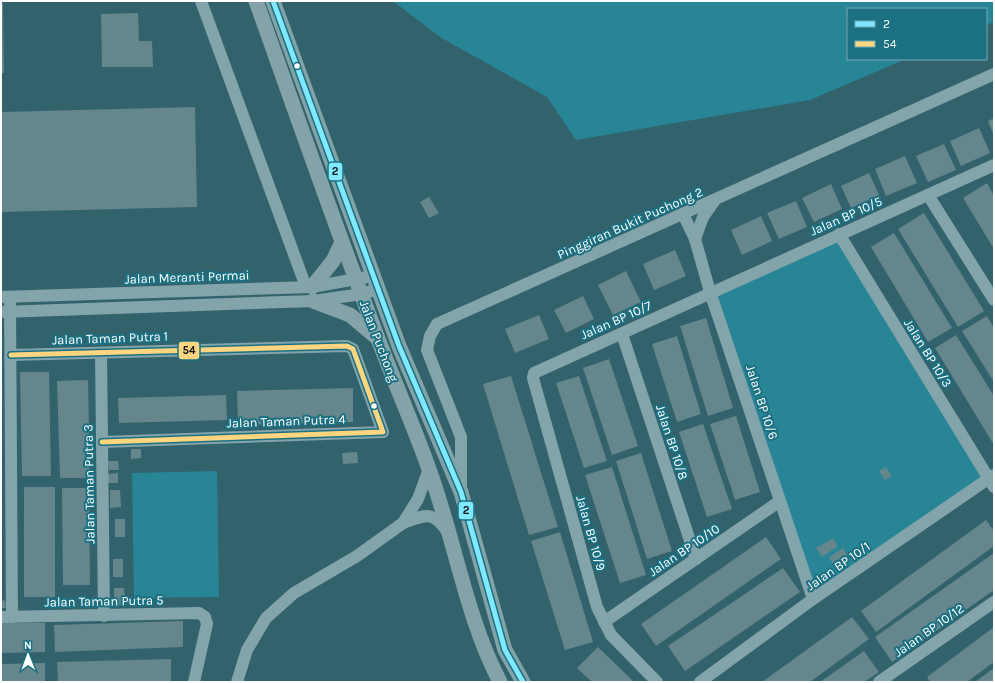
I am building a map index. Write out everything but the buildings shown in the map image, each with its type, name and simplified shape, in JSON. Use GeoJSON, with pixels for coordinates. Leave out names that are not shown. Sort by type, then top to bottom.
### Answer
{"type":"FeatureCollection","features":[{"type":"Feature","properties":{"kind":"main road","name":"Jalan Puchong"},"geometry":{"type":"LineString","coordinates":[[256,1],[356,280],[429,469],[451,535],[465,588],[487,658],[500,682]]}},
{"type":"Feature","properties":{"kind":"main road","name":"Jalan Puchong"},"geometry":{"type":"LineString","coordinates":[[273,1],[399,346],[461,492],[505,650],[523,682]]}},
{"type":"Feature","properties":{"kind":"main road"},"geometry":{"type":"LineString","coordinates":[[342,242],[333,261],[310,292],[350,315],[378,338]]}},
{"type":"Feature","properties":{"kind":"street"},"geometry":{"type":"LineString","coordinates":[[201,1],[310,292]]}},
{"type":"Feature","properties":{"kind":"street","name":"Pinggiran Bukit Puchong 2"},"geometry":{"type":"LineString","coordinates":[[461,492],[461,437],[427,350],[430,336],[438,324],[994,74]]}},
{"type":"Feature","properties":{"kind":"street","name":"Jalan BP 10/5"},"geometry":{"type":"LineString","coordinates":[[710,292],[994,165]]}},
{"type":"Feature","properties":{"kind":"street"},"geometry":{"type":"LineString","coordinates":[[928,195],[994,300]]}},
{"type":"Feature","properties":{"kind":"street"},"geometry":{"type":"LineString","coordinates":[[695,239],[703,217],[716,199]]}},
{"type":"Feature","properties":{"kind":"street","name":"Jalan BP 10/6"},"geometry":{"type":"LineString","coordinates":[[683,214],[695,239],[710,292],[813,599]]}},
{"type":"Feature","properties":{"kind":"street","name":"Jalan BP 10/3"},"geometry":{"type":"LineString","coordinates":[[839,234],[992,480]]}},
{"type":"Feature","properties":{"kind":"street","name":"Jalan Meranti Permai"},"geometry":{"type":"LineString","coordinates":[[6,297],[310,292],[356,280],[375,283]]}},
{"type":"Feature","properties":{"kind":"street"},"geometry":{"type":"LineString","coordinates":[[6,312],[310,292],[362,294],[375,283]]}},
{"type":"Feature","properties":{"kind":"street","name":"Jalan BP 10/7"},"geometry":{"type":"LineString","coordinates":[[534,373],[622,334],[710,292]]}},
{"type":"Feature","properties":{"kind":"street"},"geometry":{"type":"LineString","coordinates":[[6,297],[6,312],[11,355],[7,617]]}},
{"type":"Feature","properties":{"kind":"street","name":"Jalan BP 10/8"},"geometry":{"type":"LineString","coordinates":[[622,334],[696,559]]}},
{"type":"Feature","properties":{"kind":"street","name":"Jalan Taman Putra 1"},"geometry":{"type":"LineString","coordinates":[[11,355],[339,345],[347,346],[353,349]]}},
{"type":"Feature","properties":{"kind":"street","name":"Jalan Taman Putra 4"},"geometry":{"type":"LineString","coordinates":[[102,442],[383,432],[353,349]]}},
{"type":"Feature","properties":{"kind":"street","name":"Jalan Taman Putra 3"},"geometry":{"type":"LineString","coordinates":[[101,353],[104,616]]}},
{"type":"Feature","properties":{"kind":"street","name":"Jalan BP 10/9"},"geometry":{"type":"LineString","coordinates":[[534,373],[533,378],[597,607],[610,635],[657,682]]}},
{"type":"Feature","properties":{"kind":"street"},"geometry":{"type":"LineString","coordinates":[[403,523],[418,499],[429,469]]}},
{"type":"Feature","properties":{"kind":"street","name":"Jalan BP 10/1"},"geometry":{"type":"LineString","coordinates":[[700,682],[813,599],[992,480]]}},
{"type":"Feature","properties":{"kind":"street","name":"Jalan BP 10/10"},"geometry":{"type":"LineString","coordinates":[[604,622],[780,501]]}},
{"type":"Feature","properties":{"kind":"street"},"geometry":{"type":"LineString","coordinates":[[237,682],[247,650],[266,618],[294,593],[357,556],[403,523],[425,515],[439,519],[451,535]]}},
{"type":"Feature","properties":{"kind":"street","name":"Jalan BP 10/12"},"geometry":{"type":"LineString","coordinates":[[879,682],[994,602]]}},
{"type":"Feature","properties":{"kind":"street","name":"Jalan Taman Putra 5"},"geometry":{"type":"LineString","coordinates":[[7,617],[199,613],[205,617],[208,624],[194,682]]}},
{"type":"Feature","properties":{"kind":"shaded area"},"geometry":{"type":"Polygon","coordinates":[[[393,1],[994,1],[994,22],[987,25],[987,8],[847,8],[847,60],[904,60],[810,100],[576,140],[547,97],[440,37],[393,1]]]}},
{"type":"Feature","properties":{"kind":"shaded area"},"geometry":{"type":"Polygon","coordinates":[[[839,234],[989,479],[813,599],[710,292],[839,234]]]}},
{"type":"Feature","properties":{"kind":"shaded area"},"geometry":{"type":"Polygon","coordinates":[[[217,471],[219,597],[134,598],[132,473],[217,471]]]}},
{"type":"Feature","properties":{"kind":"transit line","name":"2"},"geometry":{"type":"LineString","coordinates":[[273,1],[399,346],[461,492],[505,650],[523,682]]}},
{"type":"Feature","properties":{"kind":"transit line","name":"54"},"geometry":{"type":"LineString","coordinates":[[11,355],[347,346],[353,349],[383,432],[102,442]]}}]}
